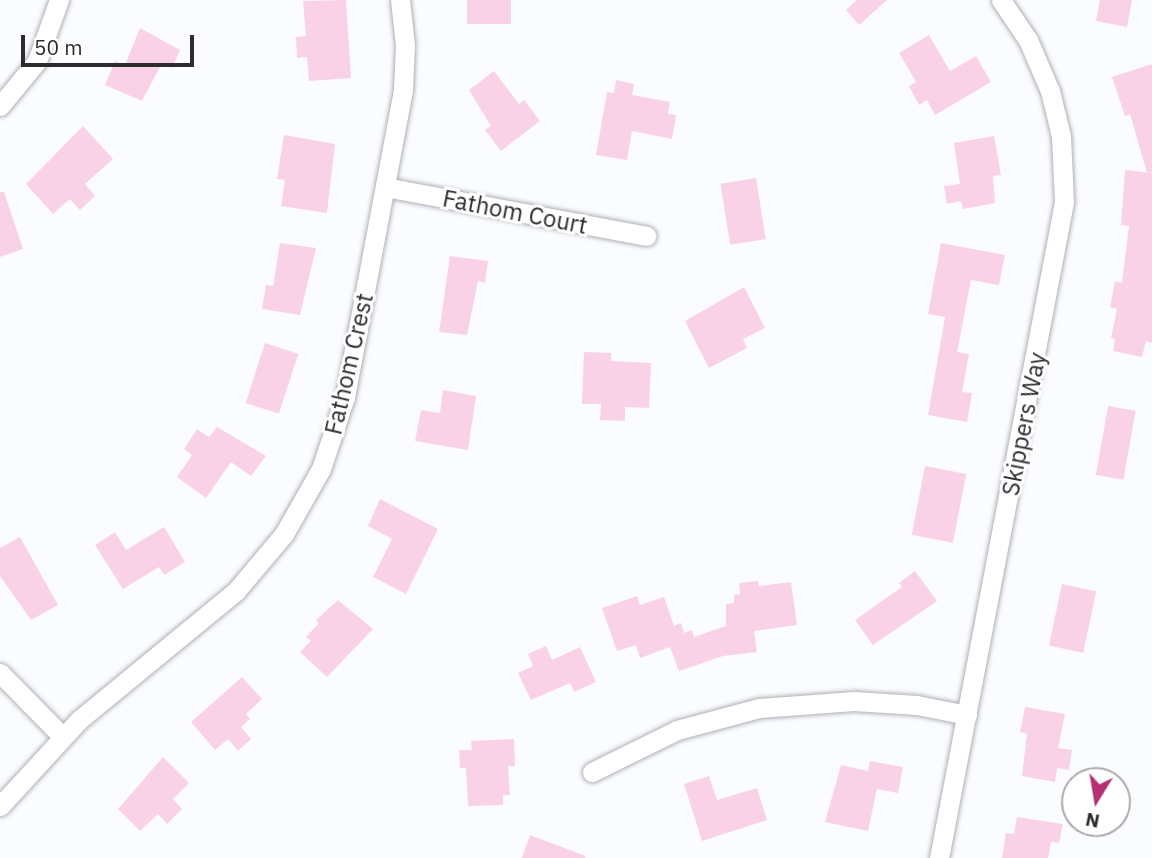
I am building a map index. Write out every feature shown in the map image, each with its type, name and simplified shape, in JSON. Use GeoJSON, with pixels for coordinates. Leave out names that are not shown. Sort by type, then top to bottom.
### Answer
{"type":"FeatureCollection","features":[{"type":"Feature","properties":{"kind":"street"},"geometry":{"type":"LineString","coordinates":[[0,106],[37,61],[59,0]]}},
{"type":"Feature","properties":{"kind":"street","name":"Fathom Crest"},"geometry":{"type":"LineString","coordinates":[[0,806],[62,736],[236,591],[284,534],[307,498],[345,397],[405,68],[400,0]]}},
{"type":"Feature","properties":{"kind":"street","name":"Skippers Way"},"geometry":{"type":"LineString","coordinates":[[939,858],[1065,191],[1061,136],[1050,91],[1028,40],[1001,0]]}},
{"type":"Feature","properties":{"kind":"street","name":"Fathom Court"},"geometry":{"type":"LineString","coordinates":[[384,187],[646,236]]}},
{"type":"Feature","properties":{"kind":"street"},"geometry":{"type":"LineString","coordinates":[[0,673],[62,736]]}},
{"type":"Feature","properties":{"kind":"street"},"geometry":{"type":"LineString","coordinates":[[592,772],[677,730],[759,708],[854,701],[906,704],[967,715]]}},
{"type":"Feature","properties":{"kind":"building"},"geometry":{"type":"Polygon","coordinates":[[[346,0],[351,78],[309,81],[307,57],[297,58],[296,37],[306,36],[303,1],[346,0]]]}},
{"type":"Feature","properties":{"kind":"building"},"geometry":{"type":"Polygon","coordinates":[[[467,0],[511,0],[511,24],[467,24],[467,0]]]}},
{"type":"Feature","properties":{"kind":"building"},"geometry":{"type":"Polygon","coordinates":[[[857,0],[887,0],[859,25],[846,10],[857,0]]]}},
{"type":"Feature","properties":{"kind":"building"},"geometry":{"type":"Polygon","coordinates":[[[1100,0],[1132,0],[1127,27],[1096,21],[1100,0]]]}},
{"type":"Feature","properties":{"kind":"building"},"geometry":{"type":"Polygon","coordinates":[[[140,28],[180,50],[172,68],[162,63],[142,101],[105,85],[115,61],[125,65],[140,28]]]}},
{"type":"Feature","properties":{"kind":"building"},"geometry":{"type":"Polygon","coordinates":[[[929,35],[950,71],[976,56],[991,82],[935,115],[927,100],[919,105],[909,86],[916,82],[899,53],[929,35]]]}},
{"type":"Feature","properties":{"kind":"building"},"geometry":{"type":"Polygon","coordinates":[[[1152,64],[1152,172],[1147,173],[1130,114],[1125,116],[1112,77],[1152,64]]]}},
{"type":"Feature","properties":{"kind":"building"},"geometry":{"type":"Polygon","coordinates":[[[494,71],[519,104],[524,100],[540,121],[501,151],[485,130],[491,126],[469,90],[494,71]]]}},
{"type":"Feature","properties":{"kind":"building"},"geometry":{"type":"Polygon","coordinates":[[[616,80],[634,84],[632,95],[670,102],[668,114],[676,115],[672,139],[632,131],[627,160],[596,155],[607,92],[614,93],[616,80]]]}},
{"type":"Feature","properties":{"kind":"building"},"geometry":{"type":"Polygon","coordinates":[[[83,126],[113,159],[85,184],[95,196],[80,210],[70,199],[53,214],[26,184],[83,126]]]}},
{"type":"Feature","properties":{"kind":"building"},"geometry":{"type":"Polygon","coordinates":[[[284,135],[335,144],[327,213],[281,206],[285,180],[277,179],[284,135]]]}},
{"type":"Feature","properties":{"kind":"building"},"geometry":{"type":"Polygon","coordinates":[[[994,136],[1001,175],[993,176],[995,203],[963,209],[961,201],[947,204],[944,186],[960,184],[954,143],[994,136]]]}},
{"type":"Feature","properties":{"kind":"building"},"geometry":{"type":"Polygon","coordinates":[[[1125,170],[1152,173],[1152,343],[1146,341],[1142,357],[1113,351],[1115,339],[1111,338],[1117,309],[1110,307],[1115,281],[1122,283],[1129,226],[1121,225],[1125,170]]]}},
{"type":"Feature","properties":{"kind":"building"},"geometry":{"type":"Polygon","coordinates":[[[756,178],[766,239],[730,245],[720,184],[756,178]]]}},
{"type":"Feature","properties":{"kind":"building"},"geometry":{"type":"Polygon","coordinates":[[[0,192],[4,192],[23,249],[0,257],[0,192]]]}},
{"type":"Feature","properties":{"kind":"building"},"geometry":{"type":"Polygon","coordinates":[[[280,243],[316,248],[300,315],[262,309],[266,285],[273,286],[280,243]]]}},
{"type":"Feature","properties":{"kind":"building"},"geometry":{"type":"Polygon","coordinates":[[[941,243],[1005,255],[999,285],[971,280],[957,352],[969,354],[962,392],[972,393],[967,422],[928,415],[945,317],[928,314],[941,243]]]}},
{"type":"Feature","properties":{"kind":"building"},"geometry":{"type":"Polygon","coordinates":[[[450,256],[488,261],[485,283],[478,281],[467,335],[439,332],[450,256]]]}},
{"type":"Feature","properties":{"kind":"building"},"geometry":{"type":"Polygon","coordinates":[[[744,287],[765,328],[743,339],[747,348],[709,368],[685,321],[744,287]]]}},
{"type":"Feature","properties":{"kind":"building"},"geometry":{"type":"Polygon","coordinates":[[[265,343],[298,354],[279,414],[246,403],[265,343]]]}},
{"type":"Feature","properties":{"kind":"building"},"geometry":{"type":"Polygon","coordinates":[[[584,352],[611,353],[611,361],[651,363],[649,408],[625,407],[625,421],[600,420],[601,404],[582,404],[584,352]]]}},
{"type":"Feature","properties":{"kind":"building"},"geometry":{"type":"Polygon","coordinates":[[[443,390],[476,396],[468,450],[415,441],[421,410],[440,413],[443,390]]]}},
{"type":"Feature","properties":{"kind":"building"},"geometry":{"type":"Polygon","coordinates":[[[1108,406],[1136,411],[1123,480],[1096,475],[1108,406]]]}},
{"type":"Feature","properties":{"kind":"building"},"geometry":{"type":"Polygon","coordinates":[[[217,427],[266,456],[251,476],[231,462],[206,498],[177,477],[192,455],[184,449],[197,429],[209,437],[217,427]]]}},
{"type":"Feature","properties":{"kind":"building"},"geometry":{"type":"Polygon","coordinates":[[[925,466],[966,474],[953,543],[912,535],[925,466]]]}},
{"type":"Feature","properties":{"kind":"building"},"geometry":{"type":"Polygon","coordinates":[[[380,499],[438,529],[406,594],[373,577],[392,539],[368,526],[380,499]]]}},
{"type":"Feature","properties":{"kind":"building"},"geometry":{"type":"Polygon","coordinates":[[[164,527],[185,562],[164,575],[159,567],[123,589],[95,545],[115,532],[126,550],[164,527]]]}},
{"type":"Feature","properties":{"kind":"building"},"geometry":{"type":"Polygon","coordinates":[[[20,537],[58,605],[31,620],[0,576],[0,548],[20,537]]]}},
{"type":"Feature","properties":{"kind":"building"},"geometry":{"type":"Polygon","coordinates":[[[915,571],[937,601],[873,645],[855,620],[902,587],[899,583],[915,571]]]}},
{"type":"Feature","properties":{"kind":"building"},"geometry":{"type":"Polygon","coordinates":[[[758,581],[759,586],[791,582],[797,625],[754,631],[757,652],[723,656],[679,671],[670,647],[640,658],[636,645],[617,651],[602,608],[637,596],[640,605],[664,597],[674,626],[681,623],[684,633],[692,630],[694,637],[726,626],[726,604],[734,603],[734,595],[740,594],[739,583],[758,581]]]}},
{"type":"Feature","properties":{"kind":"building"},"geometry":{"type":"Polygon","coordinates":[[[1062,584],[1096,591],[1083,653],[1049,646],[1062,584]]]}},
{"type":"Feature","properties":{"kind":"building"},"geometry":{"type":"Polygon","coordinates":[[[338,600],[373,629],[327,677],[300,652],[311,641],[306,637],[319,623],[316,620],[338,600]]]}},
{"type":"Feature","properties":{"kind":"building"},"geometry":{"type":"Polygon","coordinates":[[[546,646],[552,660],[580,647],[596,682],[574,692],[570,683],[531,700],[518,673],[533,666],[528,654],[546,646]]]}},
{"type":"Feature","properties":{"kind":"building"},"geometry":{"type":"Polygon","coordinates":[[[242,677],[262,699],[246,714],[250,719],[241,727],[251,739],[238,751],[228,739],[215,750],[191,722],[242,677]]]}},
{"type":"Feature","properties":{"kind":"building"},"geometry":{"type":"Polygon","coordinates":[[[1025,707],[1065,714],[1058,748],[1072,750],[1069,767],[1057,768],[1055,782],[1022,776],[1027,734],[1020,732],[1025,707]]]}},
{"type":"Feature","properties":{"kind":"building"},"geometry":{"type":"Polygon","coordinates":[[[514,739],[515,766],[508,766],[510,795],[503,795],[503,805],[468,806],[466,768],[460,768],[459,750],[472,750],[471,741],[514,739]]]}},
{"type":"Feature","properties":{"kind":"building"},"geometry":{"type":"Polygon","coordinates":[[[163,757],[189,783],[173,799],[182,809],[167,824],[158,814],[140,831],[118,809],[163,757]]]}},
{"type":"Feature","properties":{"kind":"building"},"geometry":{"type":"Polygon","coordinates":[[[870,761],[903,767],[898,793],[877,789],[868,831],[825,822],[841,765],[868,771],[870,761]]]}},
{"type":"Feature","properties":{"kind":"building"},"geometry":{"type":"Polygon","coordinates":[[[709,776],[717,800],[757,788],[767,820],[702,841],[684,784],[709,776]]]}},
{"type":"Feature","properties":{"kind":"building"},"geometry":{"type":"Polygon","coordinates":[[[1017,817],[1061,824],[1059,843],[1051,842],[1048,858],[1002,858],[1006,833],[1014,834],[1017,817]]]}},
{"type":"Feature","properties":{"kind":"building"},"geometry":{"type":"Polygon","coordinates":[[[530,835],[586,856],[522,858],[530,835]]]}}]}
